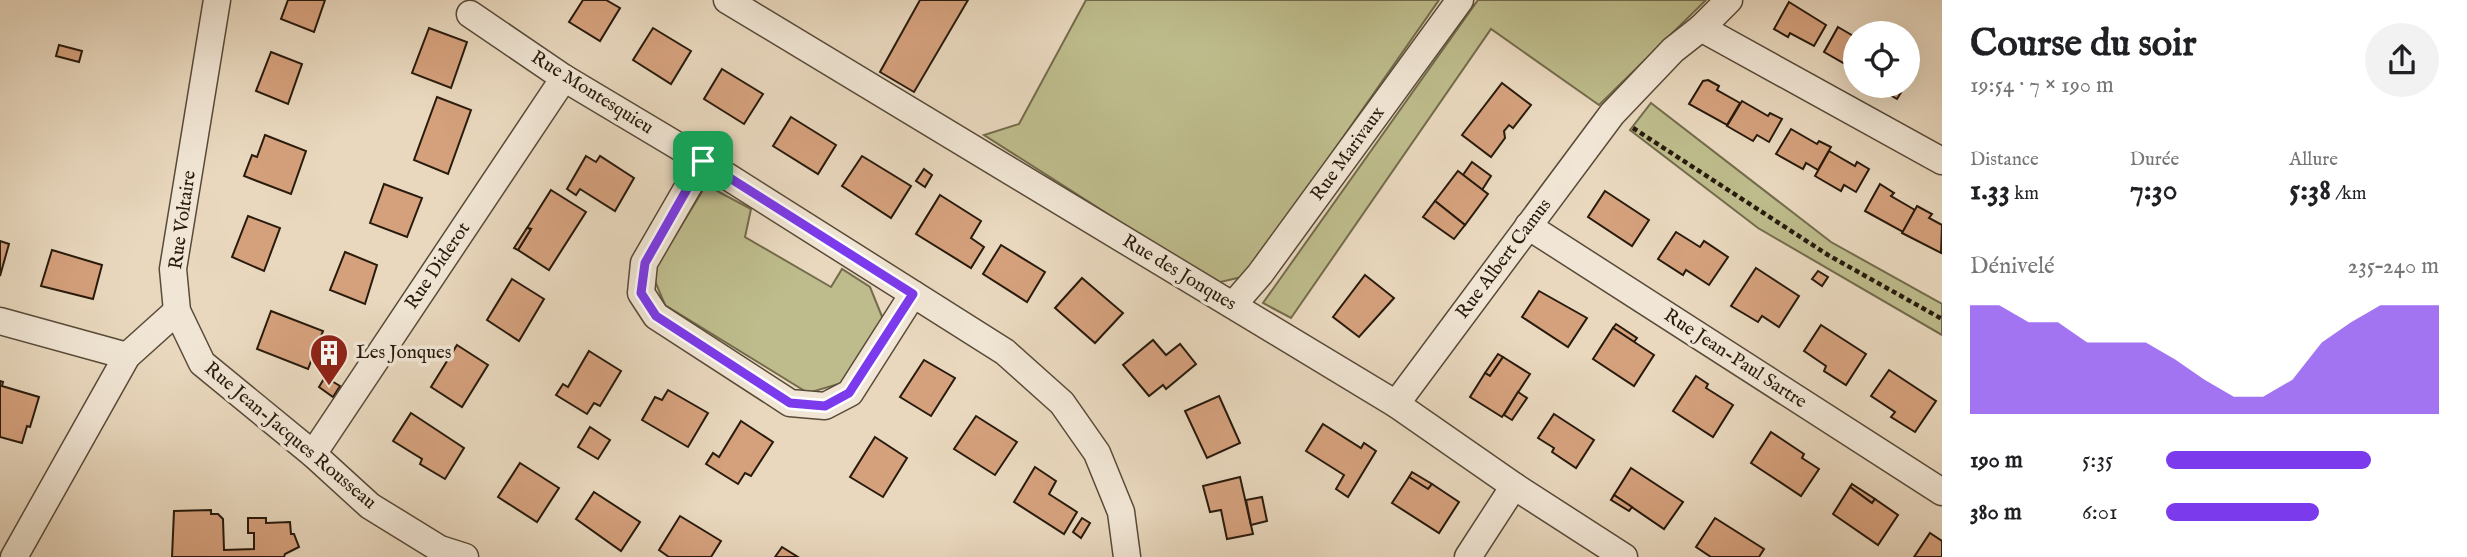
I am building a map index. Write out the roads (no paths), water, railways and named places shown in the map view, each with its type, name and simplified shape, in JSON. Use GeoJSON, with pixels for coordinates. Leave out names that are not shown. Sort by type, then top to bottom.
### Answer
{"type":"FeatureCollection","features":[{"type":"Feature","properties":{"kind":"street","name":"Rue Voltaire"},"geometry":{"type":"LineString","coordinates":[[177,311],[173,269],[216,0]]}},
{"type":"Feature","properties":{"kind":"street","name":"Rue des Jonques"},"geometry":{"type":"LineString","coordinates":[[727,0],[1396,404],[1514,486],[1624,557]]}},
{"type":"Feature","properties":{"kind":"street","name":"Rue Marivaux"},"geometry":{"type":"LineString","coordinates":[[1233,305],[1260,274],[1460,0]]}},
{"type":"Feature","properties":{"kind":"street","name":"Rue Albert Camus"},"geometry":{"type":"LineString","coordinates":[[1396,404],[1612,114],[1673,50],[1701,28],[1729,0]]}},
{"type":"Feature","properties":{"kind":"street","name":"Rue Montesquieu"},"geometry":{"type":"LineString","coordinates":[[470,13],[564,78],[703,161],[1004,352],[1062,403],[1097,453],[1121,512],[1127,557]]}},
{"type":"Feature","properties":{"kind":"street"},"geometry":{"type":"LineString","coordinates":[[1701,28],[1940,155]]}},
{"type":"Feature","properties":{"kind":"street","name":"Rue Diderot"},"geometry":{"type":"LineString","coordinates":[[313,454],[564,78]]}},
{"type":"Feature","properties":{"kind":"street"},"geometry":{"type":"LineString","coordinates":[[703,161],[645,263],[641,293],[656,316],[790,403],[825,406],[849,393],[913,294]]}},
{"type":"Feature","properties":{"kind":"street","name":"Rue Jean-Paul Sartre"},"geometry":{"type":"LineString","coordinates":[[1528,226],[1942,492]]}},
{"type":"Feature","properties":{"kind":"street"},"geometry":{"type":"LineString","coordinates":[[14,557],[127,356],[177,311]]}},
{"type":"Feature","properties":{"kind":"street","name":"Rue Jean-Jacques Rousseau"},"geometry":{"type":"LineString","coordinates":[[177,311],[202,363],[313,454],[370,506],[440,549],[465,557]]}},
{"type":"Feature","properties":{"kind":"street"},"geometry":{"type":"LineString","coordinates":[[0,321],[127,356]]}},
{"type":"Feature","properties":{"kind":"street"},"geometry":{"type":"LineString","coordinates":[[1468,557],[1514,486]]}},
{"type":"Feature","properties":{"kind":"place","name":"Les Jonques"},"geometry":{"type":"Point","coordinates":[329,387]}}]}
